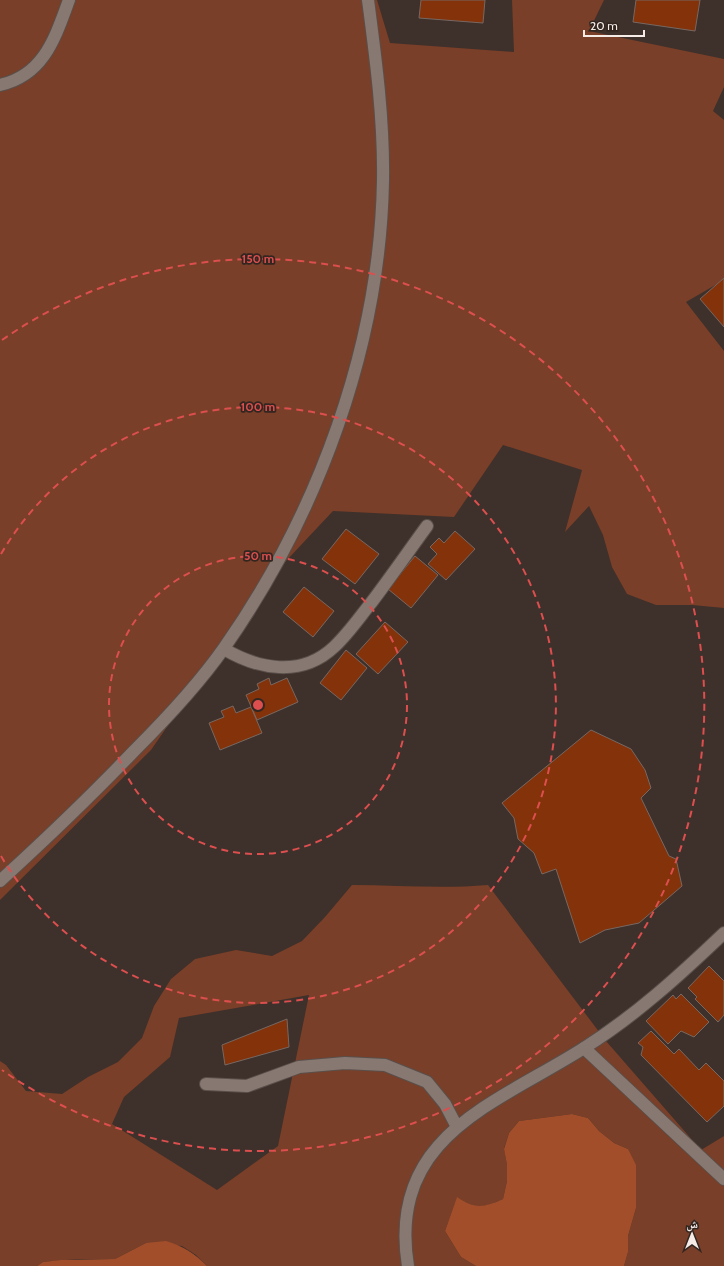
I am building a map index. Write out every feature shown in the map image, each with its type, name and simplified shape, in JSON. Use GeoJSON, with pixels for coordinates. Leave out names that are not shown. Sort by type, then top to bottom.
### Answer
{"type":"FeatureCollection","features":[{"type":"Feature","properties":{"kind":"street"},"geometry":{"type":"LineString","coordinates":[[0,85],[27,74],[43,59],[55,38],[69,0]]}},
{"type":"Feature","properties":{"kind":"street"},"geometry":{"type":"LineString","coordinates":[[0,881],[100,787],[173,711],[224,649],[289,541],[311,494],[349,392],[363,337],[377,263],[383,180],[379,95],[368,0]]}},
{"type":"Feature","properties":{"kind":"street"},"geometry":{"type":"LineString","coordinates":[[224,649],[249,662],[263,666],[279,667],[299,665],[318,659],[333,648],[352,627],[427,526]]}},
{"type":"Feature","properties":{"kind":"street"},"geometry":{"type":"LineString","coordinates":[[408,1266],[405,1221],[412,1190],[418,1174],[438,1146],[457,1127],[492,1101],[584,1048],[656,995],[724,933]]}},
{"type":"Feature","properties":{"kind":"street"},"geometry":{"type":"LineString","coordinates":[[584,1048],[724,1178]]}},
{"type":"Feature","properties":{"kind":"street"},"geometry":{"type":"LineString","coordinates":[[206,1084],[247,1086],[299,1067],[345,1063],[385,1065],[428,1082],[445,1104],[457,1127]]}},
{"type":"Feature","properties":{"kind":"shaded area"},"geometry":{"type":"Polygon","coordinates":[[[0,0],[377,0],[390,43],[514,52],[512,0],[604,0],[589,31],[724,59],[724,87],[713,111],[724,120],[724,280],[686,302],[724,351],[724,608],[692,605],[656,605],[627,594],[612,567],[603,535],[589,506],[565,532],[582,470],[503,445],[454,517],[333,511],[270,578],[151,750],[0,900],[0,0]]]}},
{"type":"Feature","properties":{"kind":"shaded area"},"geometry":{"type":"Polygon","coordinates":[[[352,885],[437,887],[488,885],[606,1041],[701,1150],[724,1136],[724,1266],[624,1266],[628,1252],[628,1236],[636,1208],[628,1149],[614,1143],[599,1131],[588,1118],[572,1114],[519,1121],[509,1133],[504,1148],[507,1165],[507,1181],[503,1199],[489,1205],[475,1206],[457,1198],[445,1231],[461,1257],[476,1266],[207,1266],[196,1255],[182,1246],[146,1243],[115,1259],[77,1259],[43,1262],[37,1266],[0,1266],[0,1061],[6,1065],[26,1091],[62,1094],[88,1077],[118,1062],[142,1038],[154,1006],[171,979],[195,959],[236,950],[272,956],[302,941],[352,885]],[[309,995],[179,1018],[170,1057],[124,1097],[112,1124],[217,1190],[278,1146],[309,995]]]}},
{"type":"Feature","properties":{"kind":"shaded area"},"geometry":{"type":"Polygon","coordinates":[[[572,1114],[588,1118],[599,1131],[614,1143],[628,1149],[636,1165],[636,1208],[628,1236],[628,1252],[624,1266],[476,1266],[461,1257],[445,1231],[457,1197],[469,1204],[479,1206],[503,1199],[507,1181],[507,1165],[504,1149],[509,1133],[519,1121],[572,1114]]]}},
{"type":"Feature","properties":{"kind":"shaded area"},"geometry":{"type":"Polygon","coordinates":[[[166,1241],[188,1250],[207,1266],[37,1266],[43,1262],[61,1260],[115,1259],[146,1243],[166,1241]]]}},
{"type":"Feature","properties":{"kind":"building"},"geometry":{"type":"Polygon","coordinates":[[[421,0],[485,0],[483,23],[419,18],[421,0]]]}},
{"type":"Feature","properties":{"kind":"building"},"geometry":{"type":"Polygon","coordinates":[[[636,0],[700,0],[695,31],[633,22],[636,0]]]}},
{"type":"Feature","properties":{"kind":"building"},"geometry":{"type":"Polygon","coordinates":[[[724,278],[724,327],[700,299],[724,278]]]}},
{"type":"Feature","properties":{"kind":"building"},"geometry":{"type":"Polygon","coordinates":[[[346,529],[379,554],[355,584],[322,559],[346,529]]]}},
{"type":"Feature","properties":{"kind":"building"},"geometry":{"type":"Polygon","coordinates":[[[455,531],[475,549],[446,580],[428,564],[437,554],[430,547],[439,538],[444,543],[455,531]]]}},
{"type":"Feature","properties":{"kind":"building"},"geometry":{"type":"Polygon","coordinates":[[[415,556],[438,575],[411,608],[388,589],[415,556]]]}},
{"type":"Feature","properties":{"kind":"building"},"geometry":{"type":"Polygon","coordinates":[[[304,587],[334,611],[313,637],[283,612],[304,587]]]}},
{"type":"Feature","properties":{"kind":"building"},"geometry":{"type":"Polygon","coordinates":[[[385,622],[408,642],[378,674],[356,654],[385,622]]]}},
{"type":"Feature","properties":{"kind":"building"},"geometry":{"type":"Polygon","coordinates":[[[346,650],[367,668],[341,700],[320,683],[346,650]]]}},
{"type":"Feature","properties":{"kind":"building"},"geometry":{"type":"Polygon","coordinates":[[[269,678],[271,685],[287,678],[298,702],[257,720],[246,695],[259,689],[257,684],[269,678]]]}},
{"type":"Feature","properties":{"kind":"building"},"geometry":{"type":"Polygon","coordinates":[[[233,706],[236,713],[251,707],[262,733],[220,750],[209,723],[224,717],[221,711],[233,706]]]}},
{"type":"Feature","properties":{"kind":"building"},"geometry":{"type":"Polygon","coordinates":[[[591,730],[631,749],[645,770],[651,788],[641,798],[669,856],[676,859],[682,886],[639,923],[605,930],[580,943],[556,869],[542,874],[534,853],[518,839],[514,818],[502,803],[591,730]]]}},
{"type":"Feature","properties":{"kind":"building"},"geometry":{"type":"Polygon","coordinates":[[[709,966],[724,981],[724,1015],[718,1022],[695,999],[697,997],[688,988],[709,966]]]}},
{"type":"Feature","properties":{"kind":"building"},"geometry":{"type":"Polygon","coordinates":[[[681,994],[709,1022],[694,1037],[681,1031],[668,1044],[646,1021],[673,995],[676,999],[681,994]]]}},
{"type":"Feature","properties":{"kind":"building"},"geometry":{"type":"Polygon","coordinates":[[[287,1019],[289,1047],[225,1065],[222,1045],[287,1019]]]}},
{"type":"Feature","properties":{"kind":"building"},"geometry":{"type":"Polygon","coordinates":[[[651,1031],[674,1054],[679,1049],[699,1070],[706,1063],[724,1081],[724,1106],[707,1122],[641,1055],[643,1047],[638,1043],[651,1031]]]}}]}
